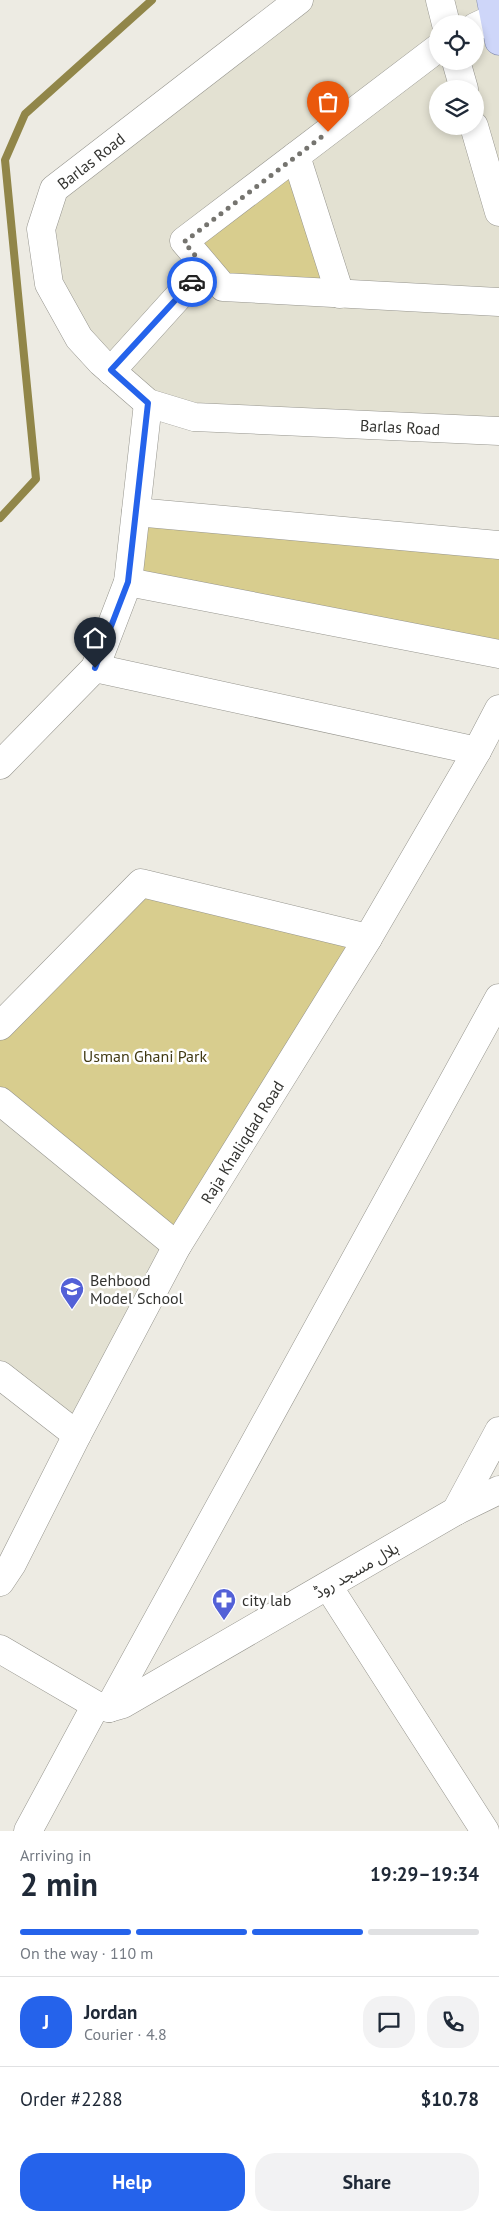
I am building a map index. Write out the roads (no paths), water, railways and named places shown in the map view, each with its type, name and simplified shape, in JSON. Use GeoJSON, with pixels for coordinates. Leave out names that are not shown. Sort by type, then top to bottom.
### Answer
{"type":"FeatureCollection","features":[{"type":"Feature","properties":{"kind":"street","name":"Barlas Road"},"geometry":{"type":"LineString","coordinates":[[299,0],[54,189],[41,229],[49,284],[79,338],[148,403],[194,417],[499,432]]}},
{"type":"Feature","properties":{"kind":"street"},"geometry":{"type":"LineString","coordinates":[[440,0],[444,15]]}},
{"type":"Feature","properties":{"kind":"street"},"geometry":{"type":"LineString","coordinates":[[429,55],[184,242],[223,287],[499,302]]}},
{"type":"Feature","properties":{"kind":"street"},"geometry":{"type":"LineString","coordinates":[[477,135],[499,212]]}},
{"type":"Feature","properties":{"kind":"street"},"geometry":{"type":"LineString","coordinates":[[296,156],[340,294]]}},
{"type":"Feature","properties":{"kind":"street"},"geometry":{"type":"LineString","coordinates":[[111,370],[205,267]]}},
{"type":"Feature","properties":{"kind":"street"},"geometry":{"type":"LineString","coordinates":[[0,765],[95,668],[128,582],[148,403]]}},
{"type":"Feature","properties":{"kind":"street"},"geometry":{"type":"LineString","coordinates":[[136,512],[499,545]]}},
{"type":"Feature","properties":{"kind":"street"},"geometry":{"type":"LineString","coordinates":[[128,582],[499,654]]}},
{"type":"Feature","properties":{"kind":"street"},"geometry":{"type":"LineString","coordinates":[[95,668],[477,751]]}},
{"type":"Feature","properties":{"kind":"street","name":"Raja Khaliqdad Road"},"geometry":{"type":"LineString","coordinates":[[0,1582],[12,1564],[77,1435],[178,1246],[368,938],[477,751],[499,709]]}},
{"type":"Feature","properties":{"kind":"street"},"geometry":{"type":"LineString","coordinates":[[0,1026],[141,882],[368,938]]}},
{"type":"Feature","properties":{"kind":"street"},"geometry":{"type":"LineString","coordinates":[[28,1831],[102,1707],[499,998]]}},
{"type":"Feature","properties":{"kind":"street"},"geometry":{"type":"LineString","coordinates":[[0,1101],[178,1246]]}},
{"type":"Feature","properties":{"kind":"street"},"geometry":{"type":"LineString","coordinates":[[0,1374],[77,1435]]}},
{"type":"Feature","properties":{"kind":"street"},"geometry":{"type":"LineString","coordinates":[[456,1511],[499,1431]]}},
{"type":"Feature","properties":{"kind":"street","name":"ہلال مسجد روڈ"},"geometry":{"type":"LineString","coordinates":[[102,1707],[123,1704],[456,1511],[499,1490]]}},
{"type":"Feature","properties":{"kind":"street"},"geometry":{"type":"LineString","coordinates":[[328,1586],[485,1831]]}},
{"type":"Feature","properties":{"kind":"street"},"geometry":{"type":"LineString","coordinates":[[0,1649],[102,1707]]}},
{"type":"Feature","properties":{"kind":"waterway"},"geometry":{"type":"LineString","coordinates":[[0,518],[36,479],[5,160],[25,114],[152,0]]}},
{"type":"Feature","properties":{"kind":"place","name":"Behbood Model School"},"geometry":{"type":"Point","coordinates":[72,1310]}},
{"type":"Feature","properties":{"kind":"place","name":"city lab"},"geometry":{"type":"Point","coordinates":[224,1621]}},
{"type":"Feature","properties":{"kind":"park label","name":"Usman Ghani Park"},"geometry":{"type":"Point","coordinates":[145,1056]}}]}
